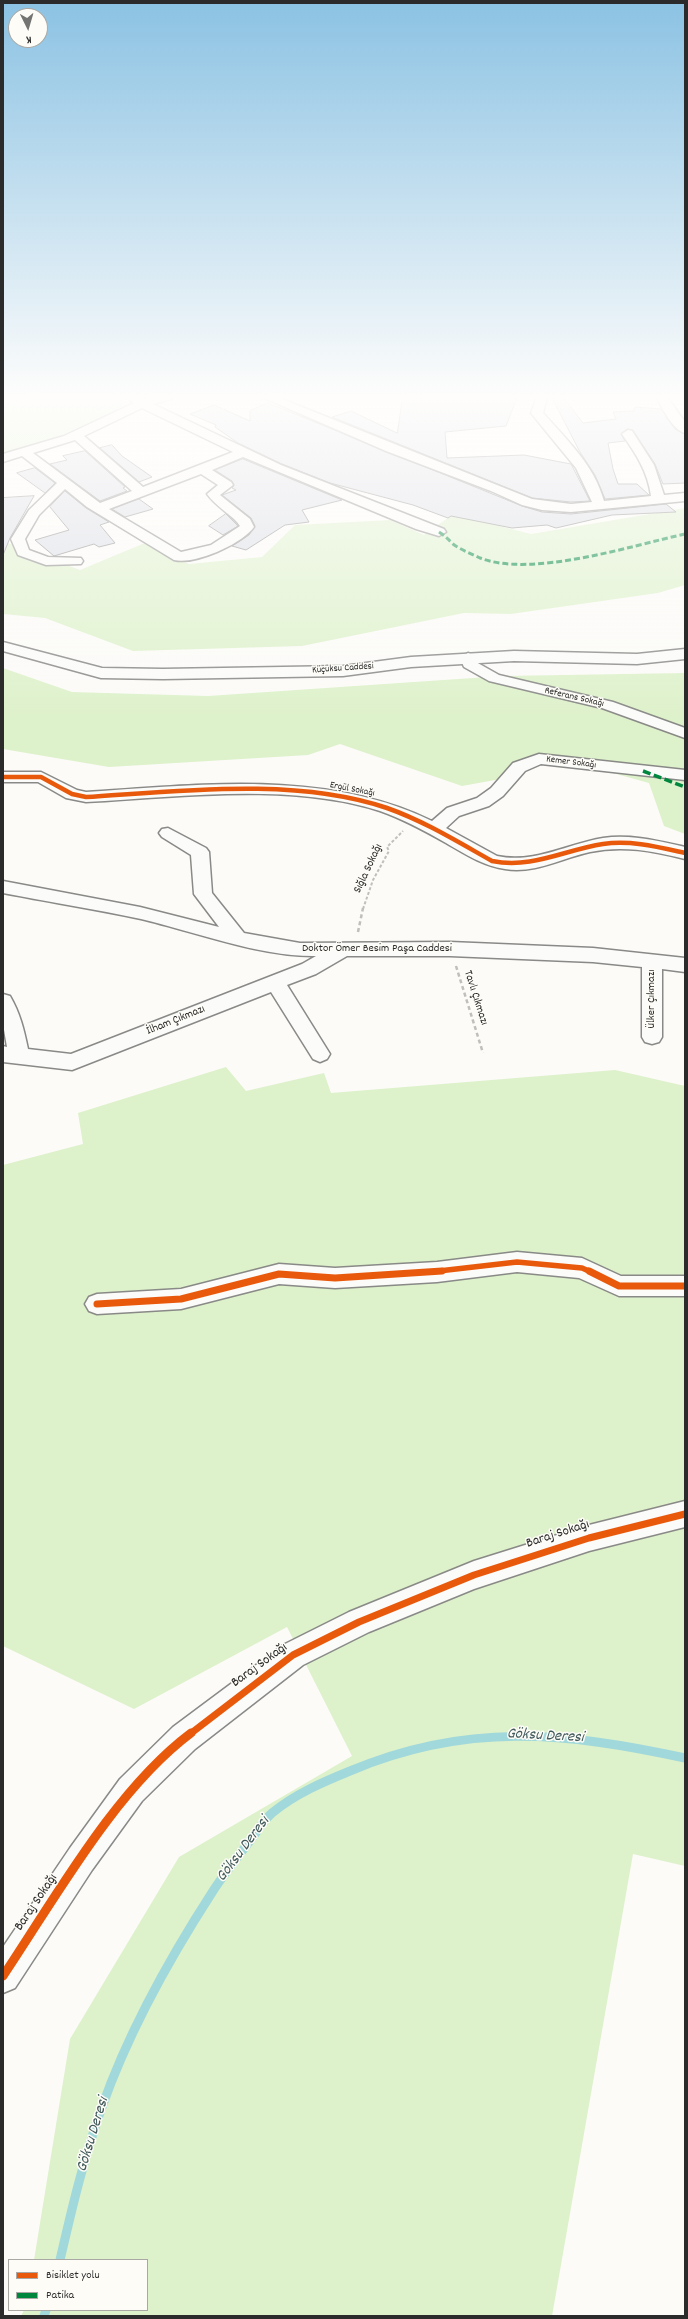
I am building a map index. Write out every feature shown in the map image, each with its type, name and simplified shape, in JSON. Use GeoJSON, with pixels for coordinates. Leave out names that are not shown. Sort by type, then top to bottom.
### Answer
{"type":"FeatureCollection","features":[{"type":"Feature","properties":{"kind":"street"},"geometry":{"type":"LineString","coordinates":[[42,505],[34,513],[18,539],[23,552],[46,561],[76,561]]}},
{"type":"Feature","properties":{"kind":"street"},"geometry":{"type":"LineString","coordinates":[[96,505],[180,557],[217,548],[231,542],[247,527],[245,522],[223,505]]}},
{"type":"Feature","properties":{"kind":"street"},"geometry":{"type":"LineString","coordinates":[[100,508],[107,505]]}},
{"type":"Feature","properties":{"kind":"street"},"geometry":{"type":"LineString","coordinates":[[368,505],[439,532]]}},
{"type":"Feature","properties":{"kind":"street"},"geometry":{"type":"LineString","coordinates":[[539,505],[571,508],[597,505]]}},
{"type":"Feature","properties":{"kind":"street","name":"Küçüksu Caddesi"},"geometry":{"type":"LineString","coordinates":[[3,646],[101,673],[255,673],[343,671],[514,656],[637,659],[685,654]]}},
{"type":"Feature","properties":{"kind":"street","name":"Küçüksu Caddesi"},"geometry":{"type":"LineString","coordinates":[[3,660],[71,679],[99,684],[270,684],[346,679],[468,661],[647,666],[685,662]]}},
{"type":"Feature","properties":{"kind":"street","name":"Referans Sokağı"},"geometry":{"type":"LineString","coordinates":[[468,661],[494,678],[607,705],[685,733]]}},
{"type":"Feature","properties":{"kind":"street","name":"Kemer Sokağı"},"geometry":{"type":"LineString","coordinates":[[433,830],[453,812],[483,802],[498,792],[519,767],[539,759],[685,775]]}},
{"type":"Feature","properties":{"kind":"street","name":"Ergül Sokağı"},"geometry":{"type":"LineString","coordinates":[[3,777],[41,777],[72,794],[86,797],[199,790],[261,790],[318,794],[370,803],[397,812],[492,861],[507,866],[529,865],[604,843],[642,844],[685,853]]}},
{"type":"Feature","properties":{"kind":"street"},"geometry":{"type":"LineString","coordinates":[[168,833],[200,852],[203,894],[238,938]]}},
{"type":"Feature","properties":{"kind":"street","name":"Doktor Ömer Besim Paşa Caddesi"},"geometry":{"type":"LineString","coordinates":[[3,887],[140,913],[238,938],[300,950],[450,949],[593,955],[685,965]]}},
{"type":"Feature","properties":{"kind":"street","name":"İlham Çıkmazı"},"geometry":{"type":"LineString","coordinates":[[11,1054],[72,1062],[275,982],[349,950]]}},
{"type":"Feature","properties":{"kind":"street","name":"Ülker Çıkmazı"},"geometry":{"type":"LineString","coordinates":[[652,961],[652,1037]]}},
{"type":"Feature","properties":{"kind":"street"},"geometry":{"type":"LineString","coordinates":[[275,982],[320,1054]]}},
{"type":"Feature","properties":{"kind":"street"},"geometry":{"type":"LineString","coordinates":[[3,1001],[13,1024],[11,1054]]}},
{"type":"Feature","properties":{"kind":"street"},"geometry":{"type":"LineString","coordinates":[[97,1304],[181,1298],[279,1274],[335,1278],[437,1272],[517,1262],[582,1268],[619,1286],[685,1286]]}},
{"type":"Feature","properties":{"kind":"street","name":"Baraj Sokağı"},"geometry":{"type":"LineString","coordinates":[[3,1976],[81,1859],[131,1790],[184,1738],[292,1655],[358,1622],[474,1575],[589,1538],[685,1514]]}},
{"type":"Feature","properties":{"kind":"green space"},"geometry":{"type":"Polygon","coordinates":[[[685,508],[685,585],[658,593],[511,614],[464,613],[302,646],[133,651],[45,618],[3,614],[3,541],[80,570],[147,542],[189,564],[262,557],[295,525],[390,520],[424,535],[453,514],[531,534],[685,508]]]}},
{"type":"Feature","properties":{"kind":"green space"},"geometry":{"type":"Polygon","coordinates":[[[3,668],[72,692],[208,696],[502,676],[685,673],[685,834],[664,826],[649,783],[609,772],[541,762],[517,776],[462,786],[340,744],[308,755],[109,767],[3,749],[3,668]]]}},
{"type":"Feature","properties":{"kind":"green space"},"geometry":{"type":"Polygon","coordinates":[[[226,1067],[246,1091],[324,1073],[331,1093],[615,1070],[685,1086],[685,1866],[633,1854],[552,2316],[21,2316],[24,2311],[148,2311],[148,2259],[34,2259],[70,2039],[179,1857],[352,1756],[287,1627],[134,1709],[3,1646],[3,1165],[83,1144],[78,1113],[226,1067]]]}},
{"type":"Feature","properties":{"kind":"building"},"geometry":{"type":"Polygon","coordinates":[[[3,505],[29,505],[10,538],[3,555],[3,505]]]}},
{"type":"Feature","properties":{"kind":"building"},"geometry":{"type":"Polygon","coordinates":[[[52,505],[83,505],[109,522],[100,525],[115,543],[99,547],[94,544],[54,556],[35,540],[69,530],[50,507],[52,505]]]}},
{"type":"Feature","properties":{"kind":"building"},"geometry":{"type":"Polygon","coordinates":[[[122,505],[148,505],[153,509],[125,517],[112,509],[122,505]]]}},
{"type":"Feature","properties":{"kind":"building"},"geometry":{"type":"Polygon","coordinates":[[[235,505],[321,505],[302,510],[309,522],[285,525],[246,550],[232,546],[249,535],[255,526],[251,518],[235,505]]]}},
{"type":"Feature","properties":{"kind":"building"},"geometry":{"type":"Polygon","coordinates":[[[414,505],[520,505],[542,512],[571,514],[668,505],[676,512],[612,515],[556,528],[547,525],[512,528],[451,516],[448,518],[414,505]]]}},
{"type":"Feature","properties":{"kind":"building"},"geometry":{"type":"Polygon","coordinates":[[[226,514],[238,526],[223,535],[209,526],[226,514]]]}},
{"type":"Feature","properties":{"kind":"waterway","name":"Göksu Deresi"},"geometry":{"type":"LineString","coordinates":[[60,2259],[79,2183],[102,2107],[137,2023],[166,1969],[213,1891],[228,1869],[272,1813],[290,1800],[320,1784],[393,1755],[434,1745],[475,1738],[516,1736],[557,1738],[598,1742],[685,1758]]}},
{"type":"Feature","properties":{"kind":"waterway","name":"Göksu Deresi"},"geometry":{"type":"LineString","coordinates":[[44,2316],[46,2311]]}},
{"type":"Feature","properties":{"kind":"marked path"},"geometry":{"type":"LineString","coordinates":[[439,532],[448,537],[453,544],[481,558],[515,564],[555,563],[685,534]]}},
{"type":"Feature","properties":{"kind":"marked path"},"geometry":{"type":"LineString","coordinates":[[643,771],[685,787]]}},
{"type":"Feature","properties":{"kind":"cycle path"},"geometry":{"type":"LineString","coordinates":[[3,777],[41,777],[72,794],[86,797],[228,790],[264,790],[334,796],[369,803],[401,813],[417,820],[492,861],[506,864],[534,862],[575,850],[603,844],[623,842],[644,844],[685,853]]}},
{"type":"Feature","properties":{"kind":"cycle path"},"geometry":{"type":"LineString","coordinates":[[97,1304],[181,1299],[279,1274],[335,1278],[437,1272],[517,1262],[582,1268],[619,1286],[685,1286]]}},
{"type":"Feature","properties":{"kind":"cycle path"},"geometry":{"type":"LineString","coordinates":[[3,1976],[81,1859],[131,1790],[184,1738],[293,1655],[359,1622],[474,1575],[589,1538],[685,1514]]}}]}
